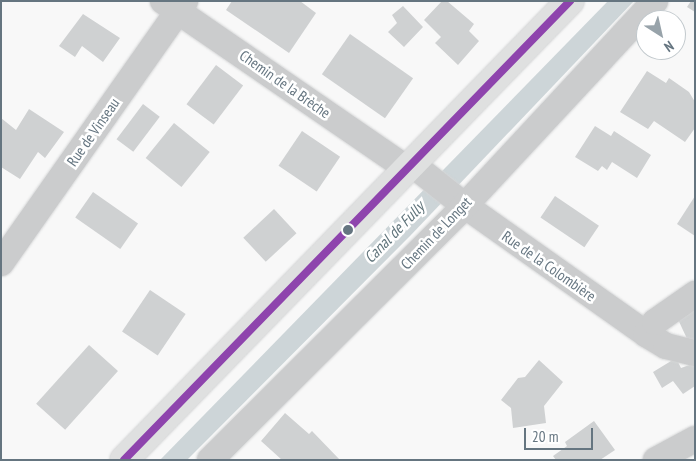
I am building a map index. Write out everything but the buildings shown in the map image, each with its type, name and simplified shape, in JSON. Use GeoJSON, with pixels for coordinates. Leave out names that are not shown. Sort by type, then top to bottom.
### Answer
{"type":"FeatureCollection","features":[{"type":"Feature","properties":{"kind":"main road"},"geometry":{"type":"LineString","coordinates":[[124,460],[415,170],[570,1]]}},
{"type":"Feature","properties":{"kind":"street","name":"Chemin de Longet"},"geometry":{"type":"LineString","coordinates":[[210,460],[458,201],[655,1]]}},
{"type":"Feature","properties":{"kind":"street","name":"Chemin de la Brèche"},"geometry":{"type":"LineString","coordinates":[[175,5],[415,170]]}},
{"type":"Feature","properties":{"kind":"street","name":"Rue de Vinseau"},"geometry":{"type":"LineString","coordinates":[[1,263],[175,5]]}},
{"type":"Feature","properties":{"kind":"street","name":"Rue de la Colombière"},"geometry":{"type":"LineString","coordinates":[[415,170],[646,334],[666,346],[695,353]]}},
{"type":"Feature","properties":{"kind":"street"},"geometry":{"type":"LineString","coordinates":[[646,334],[655,322],[695,294]]}},
{"type":"Feature","properties":{"kind":"street"},"geometry":{"type":"LineString","coordinates":[[656,460],[695,439]]}},
{"type":"Feature","properties":{"kind":"water","name":"Canal de Fully"},"geometry":{"type":"Polygon","coordinates":[[[608,1],[634,1],[410,236],[187,460],[160,460],[608,1]]]}},
{"type":"Feature","properties":{"kind":"transit line"},"geometry":{"type":"LineString","coordinates":[[124,460],[570,1]]}}]}
